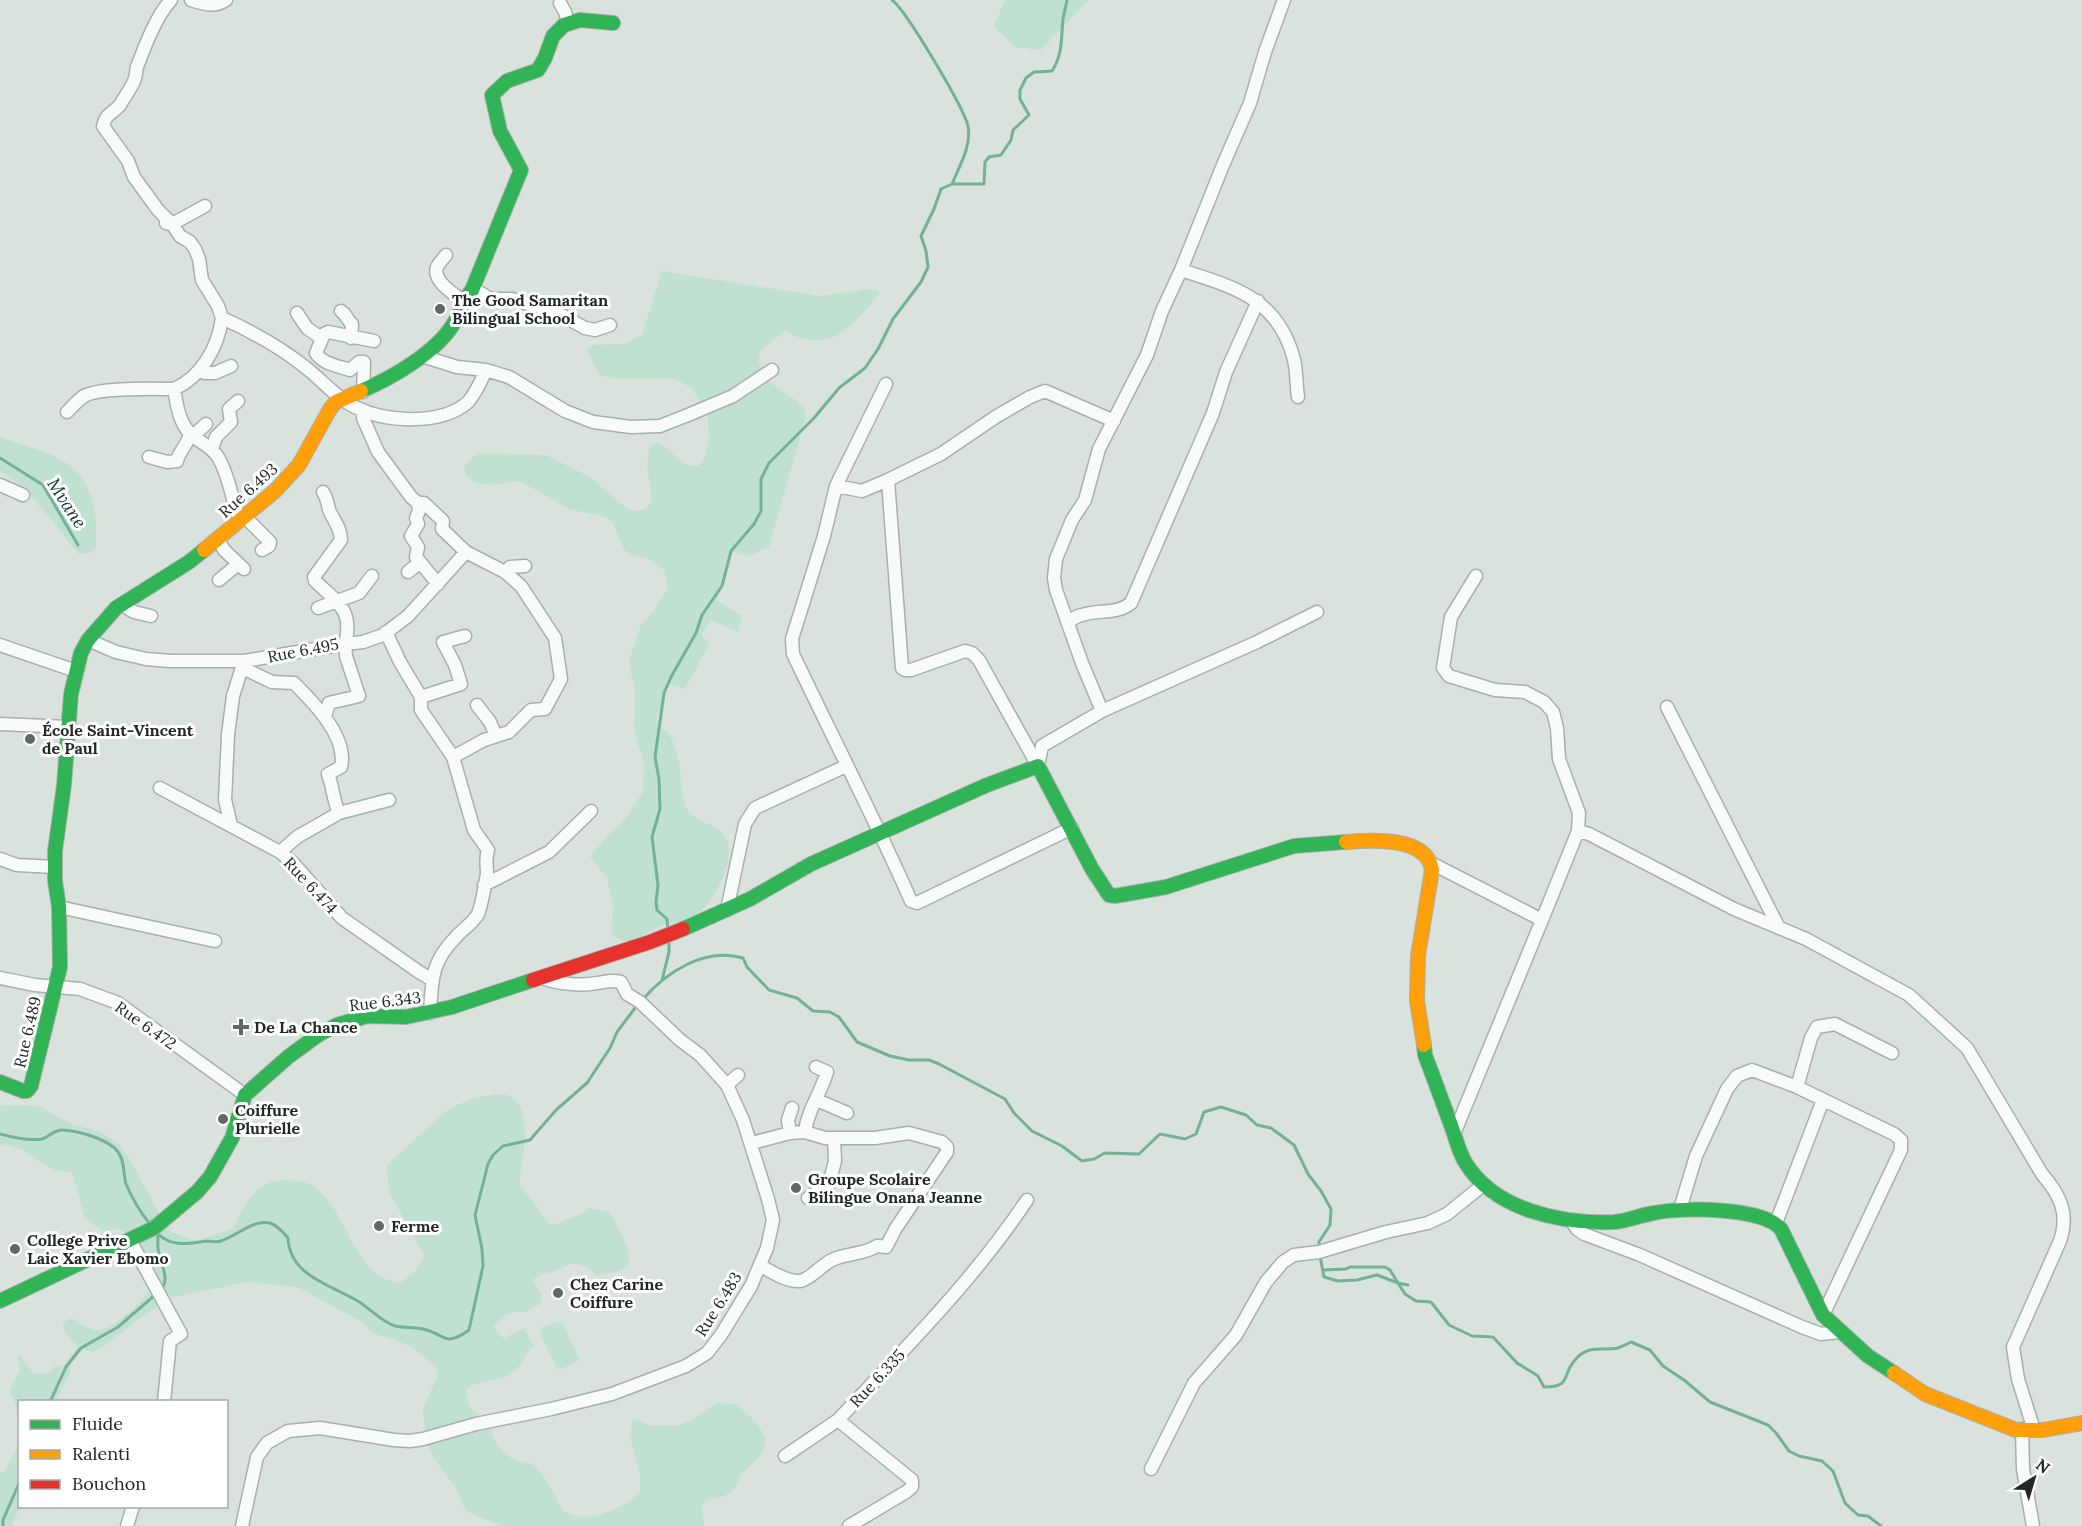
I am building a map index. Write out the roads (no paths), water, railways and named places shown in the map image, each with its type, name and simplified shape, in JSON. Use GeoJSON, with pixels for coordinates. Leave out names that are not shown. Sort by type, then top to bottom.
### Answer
{"type":"FeatureCollection","features":[{"type":"Feature","properties":{"kind":"street"},"geometry":{"type":"LineString","coordinates":[[67,412],[84,396],[92,393],[174,388],[184,384],[201,369],[220,330],[222,318],[218,306],[202,280],[195,249],[190,242],[166,223],[134,177],[128,161],[103,126],[105,117],[121,103],[134,81],[136,69],[160,14],[171,0]]}},
{"type":"Feature","properties":{"kind":"street"},"geometry":{"type":"LineString","coordinates":[[191,0],[212,5],[223,3],[226,0]]}},
{"type":"Feature","properties":{"kind":"street"},"geometry":{"type":"LineString","coordinates":[[1102,711],[1056,590],[1054,578],[1056,559],[1072,520],[1085,500],[1099,449],[1147,355],[1162,311],[1250,102],[1284,0]]}},
{"type":"Feature","properties":{"kind":"street"},"geometry":{"type":"LineString","coordinates":[[560,3],[568,22]]}},
{"type":"Feature","properties":{"kind":"street"},"geometry":{"type":"LineString","coordinates":[[342,399],[363,392],[422,356],[441,341],[455,322],[521,170],[500,131],[492,95],[495,90],[516,75],[538,70],[549,52],[556,30],[568,22],[597,20],[613,23]]}},
{"type":"Feature","properties":{"kind":"street"},"geometry":{"type":"LineString","coordinates":[[166,223],[205,206]]}},
{"type":"Feature","properties":{"kind":"street"},"geometry":{"type":"LineString","coordinates":[[446,255],[437,268],[436,274],[447,290],[467,296],[479,292],[492,299],[512,299],[556,312],[585,328],[595,330],[610,325]]}},
{"type":"Feature","properties":{"kind":"street"},"geometry":{"type":"LineString","coordinates":[[1181,270],[1230,286],[1258,301],[1278,324],[1293,356],[1298,397]]}},
{"type":"Feature","properties":{"kind":"street"},"geometry":{"type":"LineString","coordinates":[[1068,622],[1083,614],[1126,608],[1131,603],[1213,413],[1226,372],[1258,301]]}},
{"type":"Feature","properties":{"kind":"street"},"geometry":{"type":"LineString","coordinates":[[341,311],[352,324],[351,338]]}},
{"type":"Feature","properties":{"kind":"street"},"geometry":{"type":"LineString","coordinates":[[297,314],[307,328],[321,338]]}},
{"type":"Feature","properties":{"kind":"street"},"geometry":{"type":"LineString","coordinates":[[222,318],[269,342],[304,366],[342,399],[363,411],[408,420],[443,416],[466,403],[474,394],[486,370]]}},
{"type":"Feature","properties":{"kind":"street"},"geometry":{"type":"LineString","coordinates":[[363,392],[364,362],[359,362],[350,370],[325,361],[316,353],[321,338],[328,333],[374,341]]}},
{"type":"Feature","properties":{"kind":"street"},"geometry":{"type":"LineString","coordinates":[[422,356],[457,367],[486,370],[509,377],[565,411],[592,422],[632,427],[660,426],[688,415],[733,396],[772,370]]}},
{"type":"Feature","properties":{"kind":"street"},"geometry":{"type":"LineString","coordinates":[[201,369],[204,373],[215,373],[231,366]]}},
{"type":"Feature","properties":{"kind":"street"},"geometry":{"type":"LineString","coordinates":[[886,384],[836,486],[824,536],[792,639],[793,654],[881,834],[911,901],[917,903],[1072,828]]}},
{"type":"Feature","properties":{"kind":"street"},"geometry":{"type":"LineString","coordinates":[[174,388],[182,422],[192,435],[216,454],[229,479],[235,508],[242,518],[270,542],[269,546],[262,550]]}},
{"type":"Feature","properties":{"kind":"street"},"geometry":{"type":"LineString","coordinates":[[836,486],[862,491],[888,480],[941,454],[1005,411],[1030,397],[1045,392],[1114,421]]}},
{"type":"Feature","properties":{"kind":"street","name":"Rue 6.493"},"geometry":{"type":"LineString","coordinates":[[56,986],[60,967],[55,850],[65,776],[71,694],[81,653],[101,623],[122,605],[189,562],[275,491],[298,465],[330,409],[342,399]]}},
{"type":"Feature","properties":{"kind":"street"},"geometry":{"type":"LineString","coordinates":[[212,449],[216,437],[231,422],[230,409],[237,401]]}},
{"type":"Feature","properties":{"kind":"street"},"geometry":{"type":"LineString","coordinates":[[363,411],[363,418],[378,452],[411,497],[433,510],[443,521],[442,529],[466,552],[505,572],[521,586],[555,638],[561,679],[545,709],[531,710],[514,729],[484,740],[453,757]]}},
{"type":"Feature","properties":{"kind":"street"},"geometry":{"type":"LineString","coordinates":[[149,457],[177,462],[179,454],[192,435],[206,424]]}},
{"type":"Feature","properties":{"kind":"street"},"geometry":{"type":"LineString","coordinates":[[888,480],[902,668],[911,670],[965,651],[972,653],[979,660],[1101,885],[1109,895],[1115,896],[1166,887],[1294,846],[1372,840],[1407,844],[1415,848],[1431,863],[1542,920]]}},
{"type":"Feature","properties":{"kind":"street"},"geometry":{"type":"LineString","coordinates":[[0,485],[23,495]]}},
{"type":"Feature","properties":{"kind":"street"},"geometry":{"type":"LineString","coordinates":[[323,492],[341,533],[341,540],[314,577],[315,581],[338,601]]}},
{"type":"Feature","properties":{"kind":"street"},"geometry":{"type":"LineString","coordinates":[[418,503],[419,511],[416,518],[418,524],[411,536],[418,547],[416,557],[438,584]]}},
{"type":"Feature","properties":{"kind":"street"},"geometry":{"type":"LineString","coordinates":[[218,539],[240,567],[219,580]]}},
{"type":"Feature","properties":{"kind":"street"},"geometry":{"type":"LineString","coordinates":[[325,717],[329,703],[359,696],[346,656],[345,644],[373,640],[387,632],[408,616],[466,552]]}},
{"type":"Feature","properties":{"kind":"street"},"geometry":{"type":"LineString","coordinates":[[408,572],[419,563]]}},
{"type":"Feature","properties":{"kind":"street"},"geometry":{"type":"LineString","coordinates":[[505,572],[510,567],[525,566]]}},
{"type":"Feature","properties":{"kind":"street"},"geometry":{"type":"LineString","coordinates":[[318,608],[359,593],[372,576]]}},
{"type":"Feature","properties":{"kind":"street"},"geometry":{"type":"LineString","coordinates":[[1454,1134],[1578,831],[1580,813],[1559,759],[1557,728],[1553,712],[1544,702],[1526,692],[1495,690],[1449,676],[1443,668],[1451,617],[1476,576]]}},
{"type":"Feature","properties":{"kind":"street","name":"Rue 6.495"},"geometry":{"type":"LineString","coordinates":[[88,640],[116,652],[146,659],[244,661],[345,644],[348,633],[347,624],[338,601]]}},
{"type":"Feature","properties":{"kind":"street"},"geometry":{"type":"LineString","coordinates":[[122,605],[129,610],[151,616]]}},
{"type":"Feature","properties":{"kind":"street"},"geometry":{"type":"LineString","coordinates":[[1038,766],[1042,746],[1102,711],[1257,642],[1317,612]]}},
{"type":"Feature","properties":{"kind":"street","name":"Rue 6.343"},"geometry":{"type":"LineString","coordinates":[[245,1095],[288,1057],[318,1035],[337,1025],[367,1016],[406,1017],[430,1013],[431,978],[445,951],[477,916],[481,908],[488,850],[474,830],[453,757],[421,710],[421,697],[400,662],[387,632]]}},
{"type":"Feature","properties":{"kind":"street"},"geometry":{"type":"LineString","coordinates":[[421,697],[461,684],[456,665],[443,642],[465,636]]}},
{"type":"Feature","properties":{"kind":"street"},"geometry":{"type":"LineString","coordinates":[[0,645],[76,671]]}},
{"type":"Feature","properties":{"kind":"street"},"geometry":{"type":"LineString","coordinates":[[244,661],[247,670],[270,681],[294,684],[325,717],[343,755],[341,767],[328,774],[333,799],[339,813]]}},
{"type":"Feature","properties":{"kind":"street"},"geometry":{"type":"LineString","coordinates":[[231,825],[225,800],[228,735],[233,696],[244,661]]}},
{"type":"Feature","properties":{"kind":"street"},"geometry":{"type":"LineString","coordinates":[[477,705],[490,722],[496,736]]}},
{"type":"Feature","properties":{"kind":"street"},"geometry":{"type":"LineString","coordinates":[[1667,707],[1779,928]]}},
{"type":"Feature","properties":{"kind":"street"},"geometry":{"type":"LineString","coordinates":[[0,724],[68,727]]}},
{"type":"Feature","properties":{"kind":"street"},"geometry":{"type":"LineString","coordinates":[[727,909],[745,824],[755,808],[846,766]]}},
{"type":"Feature","properties":{"kind":"street"},"geometry":{"type":"LineString","coordinates":[[543,978],[650,942],[750,899],[812,864],[987,785],[1038,766]]}},
{"type":"Feature","properties":{"kind":"street"},"geometry":{"type":"LineString","coordinates":[[160,788],[280,852]]}},
{"type":"Feature","properties":{"kind":"street","name":"Rue 6.474"},"geometry":{"type":"LineString","coordinates":[[389,800],[339,813],[297,837],[280,852],[294,864],[342,918],[431,978]]}},
{"type":"Feature","properties":{"kind":"street"},"geometry":{"type":"LineString","coordinates":[[484,885],[549,852],[591,811]]}},
{"type":"Feature","properties":{"kind":"street"},"geometry":{"type":"LineString","coordinates":[[1578,831],[1589,834],[1734,909],[1806,939],[1909,995],[1967,1048],[2042,1174],[2052,1185],[2065,1215],[2064,1227],[2013,1347],[2028,1429],[2023,1469],[2033,1526]]}},
{"type":"Feature","properties":{"kind":"street"},"geometry":{"type":"LineString","coordinates":[[0,859],[16,865],[55,867]]}},
{"type":"Feature","properties":{"kind":"street"},"geometry":{"type":"LineString","coordinates":[[1431,863],[1428,906],[1418,956],[1417,1001],[1425,1055],[1464,1161],[1483,1185],[1498,1196],[1535,1212],[1571,1220],[1616,1222],[1656,1212],[1680,1209],[1738,1212],[1761,1216],[1781,1228],[1823,1315],[1868,1356],[1925,1394],[2016,1430],[2043,1430],[2082,1423]]}},
{"type":"Feature","properties":{"kind":"street"},"geometry":{"type":"LineString","coordinates":[[59,907],[215,941]]}},
{"type":"Feature","properties":{"kind":"street","name":"Rue 6.472"},"geometry":{"type":"LineString","coordinates":[[0,978],[80,990],[118,1003],[245,1095]]}},
{"type":"Feature","properties":{"kind":"street","name":"Rue 6.483"},"geometry":{"type":"LineString","coordinates":[[242,1526],[257,1457],[261,1449],[277,1436],[298,1429],[320,1428],[375,1438],[410,1441],[612,1394],[686,1366],[707,1353],[732,1320],[767,1248],[773,1220],[752,1143],[727,1085],[700,1055],[680,1040],[640,1002],[627,994],[621,982],[614,980],[593,984],[554,983],[543,978],[430,1013]]}},
{"type":"Feature","properties":{"kind":"street","name":"Rue 6.489"},"geometry":{"type":"LineString","coordinates":[[0,1082],[23,1091],[27,1091],[31,1086],[56,986]]}},
{"type":"Feature","properties":{"kind":"street"},"geometry":{"type":"LineString","coordinates":[[1797,1086],[1811,1038],[1817,1027],[1835,1024],[1892,1053]]}},
{"type":"Feature","properties":{"kind":"street"},"geometry":{"type":"LineString","coordinates":[[805,1132],[810,1111],[817,1100],[826,1072],[816,1067]]}},
{"type":"Feature","properties":{"kind":"street"},"geometry":{"type":"LineString","coordinates":[[1680,1209],[1696,1156],[1727,1089],[1737,1076],[1752,1070],[1797,1086],[1894,1134],[1901,1140],[1901,1150],[1823,1315]]}},
{"type":"Feature","properties":{"kind":"street"},"geometry":{"type":"LineString","coordinates":[[727,1085],[738,1075]]}},
{"type":"Feature","properties":{"kind":"street"},"geometry":{"type":"LineString","coordinates":[[0,1301],[154,1228],[197,1192],[210,1177],[232,1138],[245,1095]]}},
{"type":"Feature","properties":{"kind":"street"},"geometry":{"type":"LineString","coordinates":[[817,1100],[847,1113]]}},
{"type":"Feature","properties":{"kind":"street"},"geometry":{"type":"LineString","coordinates":[[1776,1223],[1823,1100]]}},
{"type":"Feature","properties":{"kind":"street"},"geometry":{"type":"LineString","coordinates":[[790,1133],[788,1120],[792,1108]]}},
{"type":"Feature","properties":{"kind":"street"},"geometry":{"type":"LineString","coordinates":[[752,1143],[790,1133],[805,1132],[834,1138],[875,1138],[909,1133],[942,1142],[947,1147],[947,1152],[896,1228],[886,1247],[877,1246],[866,1253],[854,1252],[831,1260],[803,1281],[792,1281],[760,1265]]}},
{"type":"Feature","properties":{"kind":"street"},"geometry":{"type":"LineString","coordinates":[[808,1198],[829,1184],[835,1161],[834,1138]]}},
{"type":"Feature","properties":{"kind":"street"},"geometry":{"type":"LineString","coordinates":[[1151,1469],[1194,1383],[1236,1335],[1266,1282],[1283,1262],[1294,1256],[1319,1252],[1386,1232],[1428,1223],[1447,1214],[1483,1185]]}},
{"type":"Feature","properties":{"kind":"street","name":"Rue 6.335"},"geometry":{"type":"LineString","coordinates":[[849,1526],[906,1492],[912,1486],[912,1480],[838,1420],[960,1290],[1004,1234],[1027,1200]]}},
{"type":"Feature","properties":{"kind":"street"},"geometry":{"type":"LineString","coordinates":[[1571,1220],[1577,1230],[1584,1234],[1640,1255],[1802,1328],[1821,1334],[1840,1332]]}},
{"type":"Feature","properties":{"kind":"street"},"geometry":{"type":"LineString","coordinates":[[130,1240],[181,1334],[170,1341],[164,1400]]}},
{"type":"Feature","properties":{"kind":"street"},"geometry":{"type":"LineString","coordinates":[[785,1456],[838,1420]]}},
{"type":"Feature","properties":{"kind":"street"},"geometry":{"type":"LineString","coordinates":[[127,1526],[132,1508]]}},
{"type":"Feature","properties":{"kind":"waterway"},"geometry":{"type":"LineString","coordinates":[[892,0],[909,21],[934,60],[968,126],[967,148],[952,184]]}},
{"type":"Feature","properties":{"kind":"waterway"},"geometry":{"type":"LineString","coordinates":[[668,930],[667,919],[657,910],[658,885],[652,837],[660,809],[659,779],[655,757],[664,693],[696,633],[702,615],[722,586],[731,551],[754,524],[761,511],[761,479],[769,463],[814,418],[839,388],[865,368],[878,349],[893,319],[921,282],[928,267],[921,236],[941,189],[952,184],[984,184],[985,162],[989,157],[1001,155],[1011,140],[1013,130],[1029,115],[1020,99],[1020,90],[1026,78],[1034,72],[1052,71],[1056,65],[1067,0]]}},
{"type":"Feature","properties":{"kind":"waterway","name":"Mvane"},"geometry":{"type":"LineString","coordinates":[[0,458],[43,485],[78,545]]}},
{"type":"Feature","properties":{"kind":"waterway"},"geometry":{"type":"LineString","coordinates":[[662,980],[669,952],[669,939]]}},
{"type":"Feature","properties":{"kind":"waterway"},"geometry":{"type":"LineString","coordinates":[[643,999],[663,980],[687,964],[714,956],[728,955],[743,958],[747,967],[769,990],[797,998],[813,1011],[830,1012],[839,1017],[857,1042],[890,1056],[909,1060],[929,1060],[1005,1099],[1014,1113],[1032,1131],[1062,1146],[1082,1161],[1094,1159],[1105,1153],[1139,1154],[1160,1134],[1185,1139],[1196,1134],[1204,1112],[1221,1107],[1246,1115],[1257,1125],[1271,1128],[1294,1145],[1308,1174],[1331,1209],[1330,1225],[1319,1242],[1319,1249]]}},
{"type":"Feature","properties":{"kind":"waterway"},"geometry":{"type":"LineString","coordinates":[[158,1234],[176,1243],[218,1242],[257,1223],[270,1223],[288,1238],[290,1251],[303,1270],[361,1303],[384,1321],[395,1326],[431,1331],[450,1339],[461,1335],[469,1330],[483,1266],[475,1215],[488,1164],[493,1155],[503,1146],[530,1140],[556,1110],[587,1083],[610,1048],[617,1032],[638,1004]]}},
{"type":"Feature","properties":{"kind":"waterway"},"geometry":{"type":"LineString","coordinates":[[0,1134],[42,1139],[63,1130],[85,1134],[108,1143],[118,1152],[123,1163],[126,1184],[136,1205],[150,1224]]}},
{"type":"Feature","properties":{"kind":"waterway"},"geometry":{"type":"LineString","coordinates":[[158,1234],[158,1251],[165,1277],[160,1290]]}},
{"type":"Feature","properties":{"kind":"waterway"},"geometry":{"type":"LineString","coordinates":[[1320,1256],[1324,1277],[1338,1281],[1357,1280],[1377,1275],[1398,1283],[1405,1294],[1416,1301],[1431,1302],[1449,1325],[1472,1336],[1493,1337],[1517,1363],[1538,1376],[1544,1387],[1562,1383],[1575,1360],[1590,1350],[1618,1348],[1631,1342],[1650,1350],[1663,1366],[1710,1402],[1768,1425],[1789,1451],[1799,1456],[1822,1461],[1833,1471],[1845,1503],[1858,1515],[1868,1516],[1881,1526]]}},
{"type":"Feature","properties":{"kind":"waterway"},"geometry":{"type":"LineString","coordinates":[[1323,1270],[1385,1267],[1390,1270],[1398,1283],[1408,1285]]}},
{"type":"Feature","properties":{"kind":"waterway"},"geometry":{"type":"LineString","coordinates":[[51,1400],[66,1367],[81,1348],[118,1327],[155,1295]]}},
{"type":"Feature","properties":{"kind":"waterway"},"geometry":{"type":"LineString","coordinates":[[3,1526],[3,1520],[18,1486]]}},
{"type":"Feature","properties":{"kind":"place","name":"The Good Samaritan Bilingual School"},"geometry":{"type":"Point","coordinates":[440,309]}},
{"type":"Feature","properties":{"kind":"place","name":"École Saint-Vincent de Paul"},"geometry":{"type":"Point","coordinates":[30,739]}},
{"type":"Feature","properties":{"kind":"place","name":"De La Chance"},"geometry":{"type":"Point","coordinates":[241,1027]}},
{"type":"Feature","properties":{"kind":"place","name":"Coiffure Plurielle"},"geometry":{"type":"Point","coordinates":[223,1119]}},
{"type":"Feature","properties":{"kind":"place","name":"Groupe Scolaire Bilingue Onana Jeanne"},"geometry":{"type":"Point","coordinates":[796,1188]}},
{"type":"Feature","properties":{"kind":"place","name":"Ferme"},"geometry":{"type":"Point","coordinates":[379,1226]}},
{"type":"Feature","properties":{"kind":"place","name":"College Prive Laic Xavier Ebomo"},"geometry":{"type":"Point","coordinates":[15,1249]}},
{"type":"Feature","properties":{"kind":"place","name":"Chez Carine Coiffure"},"geometry":{"type":"Point","coordinates":[558,1293]}}]}
